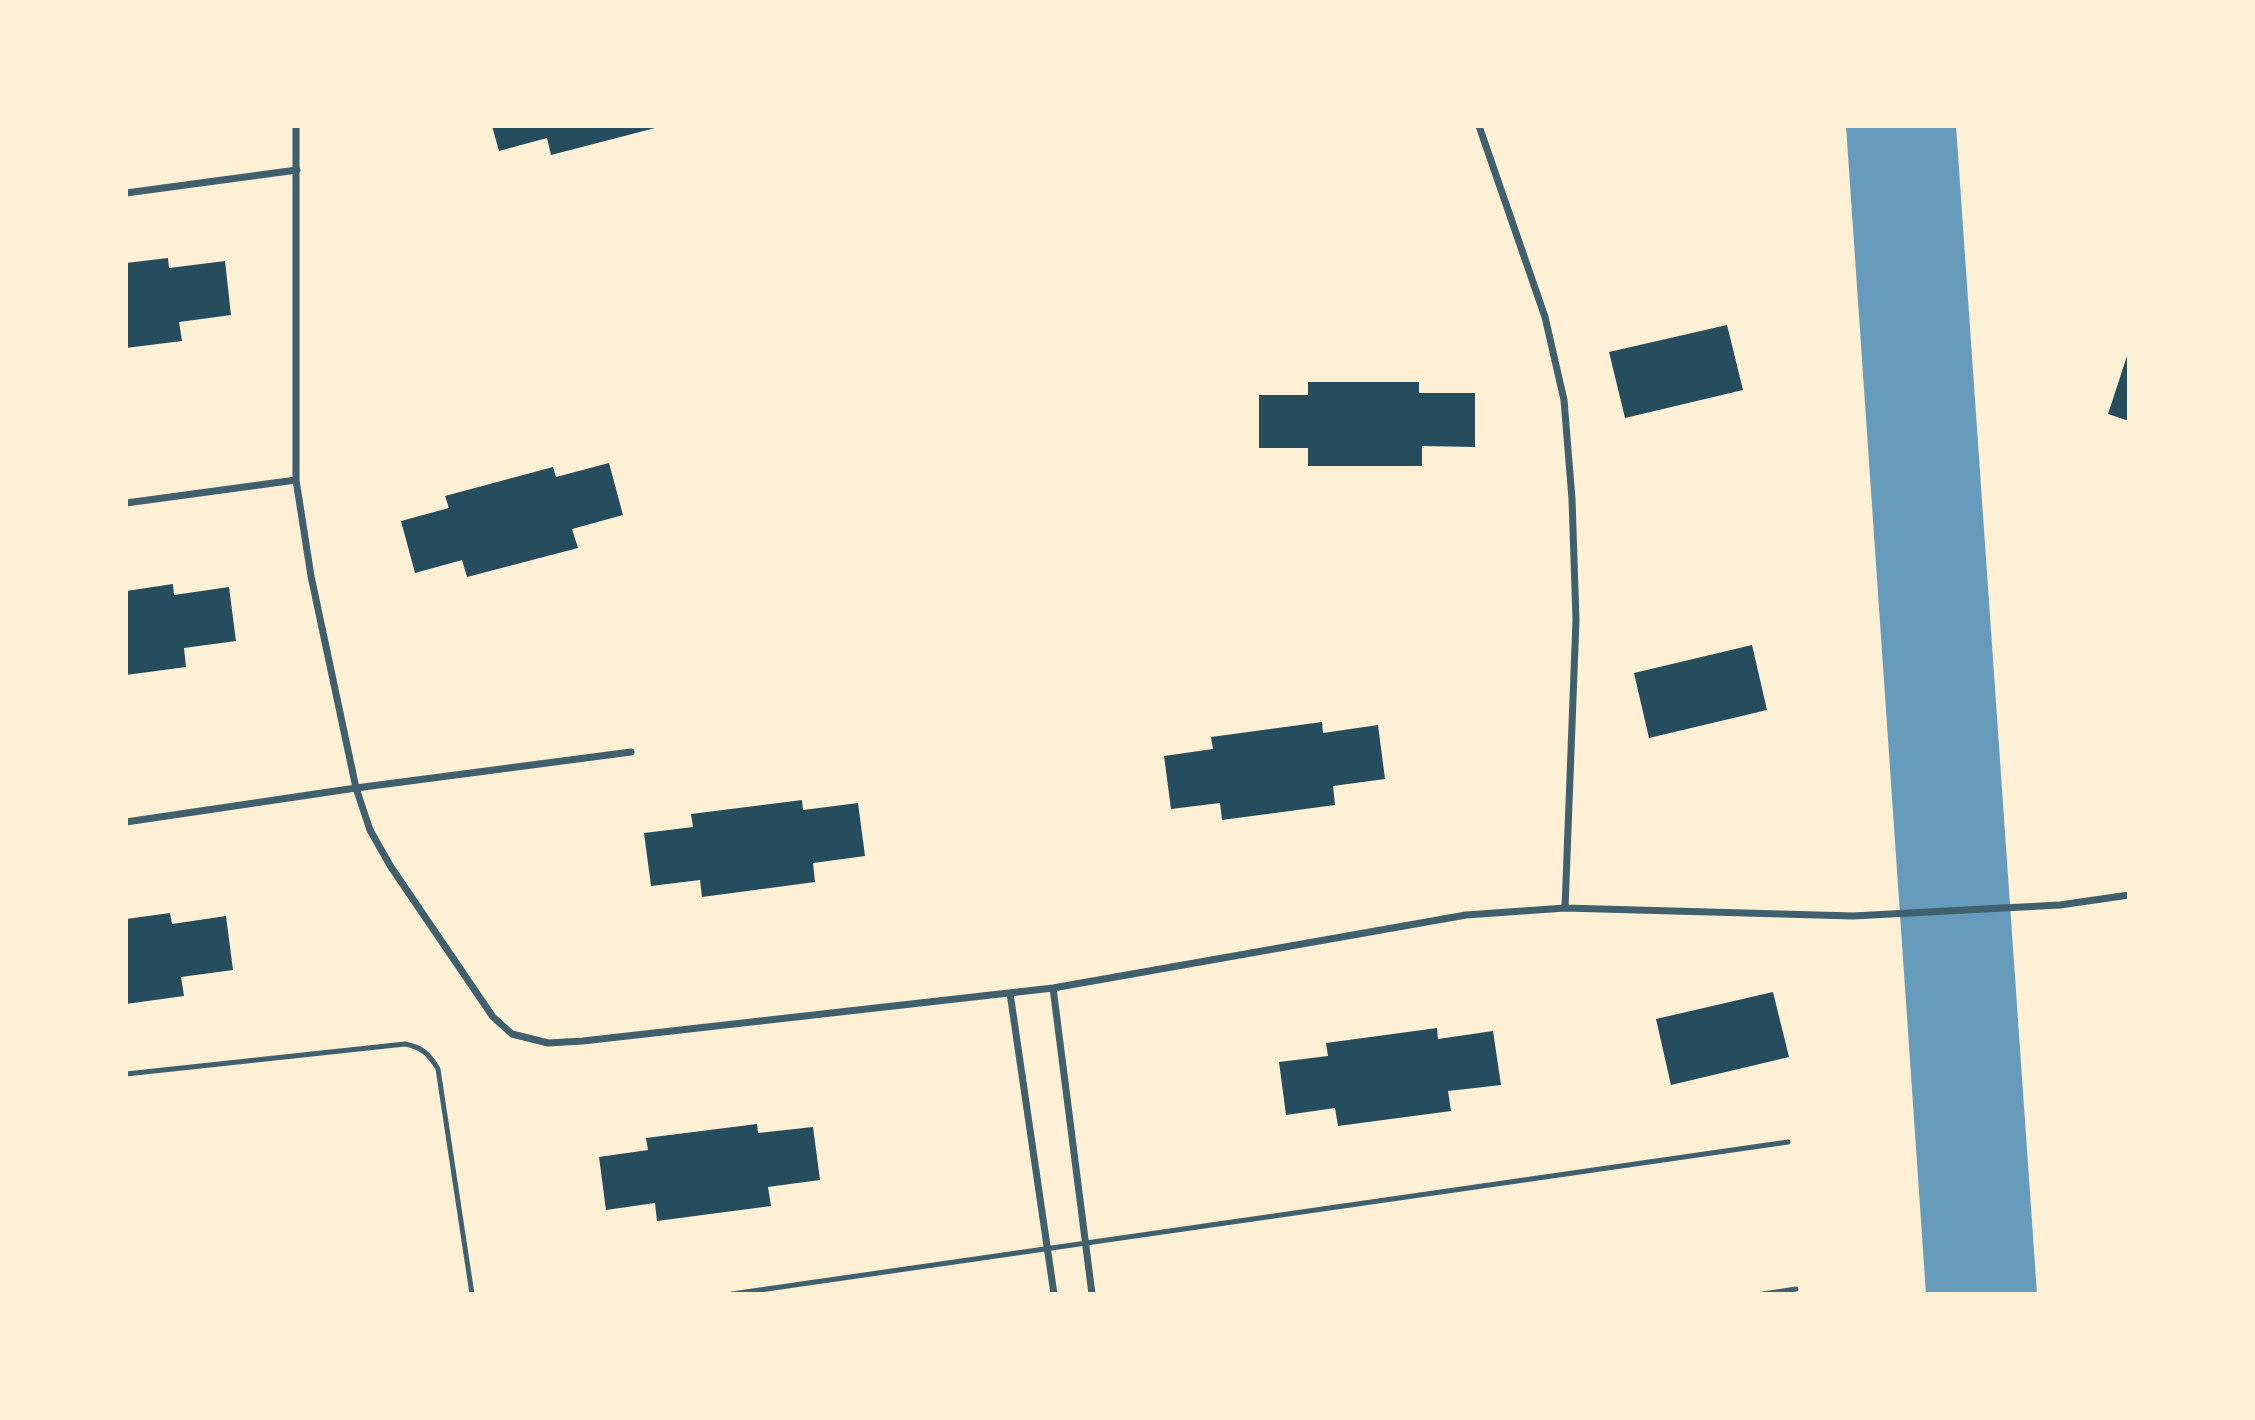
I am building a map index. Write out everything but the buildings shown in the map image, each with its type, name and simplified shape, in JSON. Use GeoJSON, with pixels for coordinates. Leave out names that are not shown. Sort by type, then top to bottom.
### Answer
{"type":"FeatureCollection","features":[{"type":"Feature","properties":{"kind":"street"},"geometry":{"type":"LineString","coordinates":[[296,126],[296,481],[311,576],[356,788],[370,830],[391,867],[493,1017],[512,1034],[548,1042],[583,1041],[1053,988],[1466,915],[1565,908],[1853,916],[2060,905],[2129,895]]}},
{"type":"Feature","properties":{"kind":"street"},"geometry":{"type":"LineString","coordinates":[[1479,126],[1503,189],[1545,317],[1564,400],[1572,499],[1576,620],[1565,908]]}},
{"type":"Feature","properties":{"kind":"street"},"geometry":{"type":"LineString","coordinates":[[126,193],[297,170]]}},
{"type":"Feature","properties":{"kind":"street"},"geometry":{"type":"LineString","coordinates":[[126,503],[296,481]]}},
{"type":"Feature","properties":{"kind":"street"},"geometry":{"type":"LineString","coordinates":[[126,822],[631,752]]}},
{"type":"Feature","properties":{"kind":"street"},"geometry":{"type":"LineString","coordinates":[[1053,988],[1092,1294]]}},
{"type":"Feature","properties":{"kind":"street"},"geometry":{"type":"LineString","coordinates":[[1010,993],[1054,1294]]}},
{"type":"Feature","properties":{"kind":"lane"},"geometry":{"type":"LineString","coordinates":[[126,1074],[405,1044],[418,1046],[430,1056],[438,1069],[472,1294]]}},
{"type":"Feature","properties":{"kind":"lane"},"geometry":{"type":"LineString","coordinates":[[732,1294],[1788,1142]]}},
{"type":"Feature","properties":{"kind":"lane"},"geometry":{"type":"LineString","coordinates":[[1763,1294],[1796,1289]]}},
{"type":"Feature","properties":{"kind":"water"},"geometry":{"type":"Polygon","coordinates":[[[1846,126],[1956,126],[2037,1294],[1926,1294],[1846,126]]]}}]}
